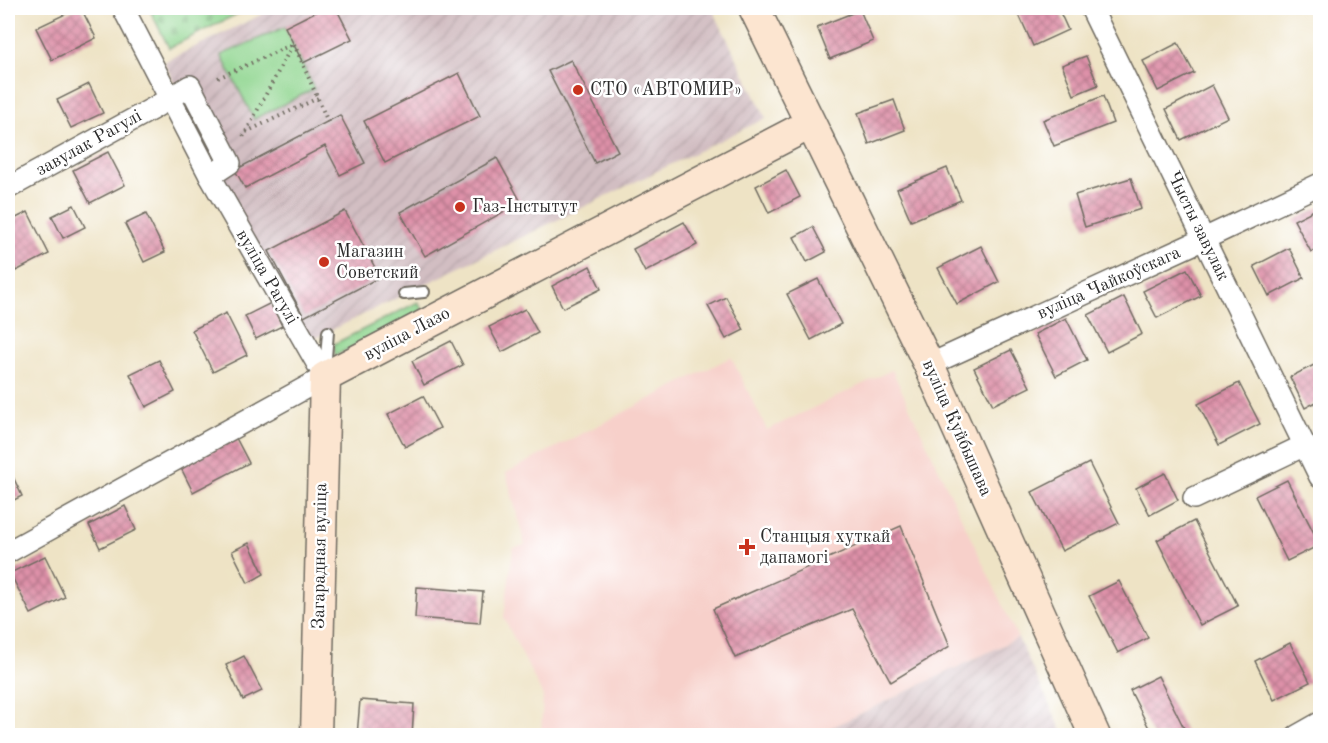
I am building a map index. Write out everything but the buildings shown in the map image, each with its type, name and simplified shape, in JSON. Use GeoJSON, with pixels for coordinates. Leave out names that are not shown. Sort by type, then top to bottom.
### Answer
{"type":"FeatureCollection","features":[{"type":"Feature","properties":{"kind":"street","name":"вуліца Рагулі"},"geometry":{"type":"LineString","coordinates":[[123,8],[210,176],[325,377]]}},
{"type":"Feature","properties":{"kind":"street","name":"вуліца Куйбышава"},"geometry":{"type":"LineString","coordinates":[[754,8],[929,365],[1095,735]]}},
{"type":"Feature","properties":{"kind":"street","name":"Чысты завулак"},"geometry":{"type":"LineString","coordinates":[[1091,8],[1320,477]]}},
{"type":"Feature","properties":{"kind":"street"},"geometry":{"type":"LineString","coordinates":[[170,97],[190,86],[225,153],[210,176]]}},
{"type":"Feature","properties":{"kind":"street","name":"завулак Рагулі"},"geometry":{"type":"LineString","coordinates":[[8,188],[170,97]]}},
{"type":"Feature","properties":{"kind":"street","name":"вуліца Лазо"},"geometry":{"type":"LineString","coordinates":[[8,552],[325,377],[810,124]]}},
{"type":"Feature","properties":{"kind":"street","name":"вуліца Чайкоўскага"},"geometry":{"type":"LineString","coordinates":[[929,365],[1320,184]]}},
{"type":"Feature","properties":{"kind":"street","name":"Загарадная вуліца"},"geometry":{"type":"LineString","coordinates":[[316,735],[325,377]]}},
{"type":"Feature","properties":{"kind":"street"},"geometry":{"type":"LineString","coordinates":[[1194,498],[1305,445]]}},
{"type":"Feature","properties":{"kind":"street"},"geometry":{"type":"LineString","coordinates":[[1297,735],[1320,723]]}},
{"type":"Feature","properties":{"kind":"lane"},"geometry":{"type":"LineString","coordinates":[[404,294],[424,292]]}},
{"type":"Feature","properties":{"kind":"lane"},"geometry":{"type":"LineString","coordinates":[[325,377],[328,332]]}},
{"type":"Feature","properties":{"kind":"path"},"geometry":{"type":"LineString","coordinates":[[218,78],[293,44]]}},
{"type":"Feature","properties":{"kind":"path"},"geometry":{"type":"LineString","coordinates":[[293,44],[328,122]]}},
{"type":"Feature","properties":{"kind":"path"},"geometry":{"type":"LineString","coordinates":[[225,153],[246,132],[293,44]]}},
{"type":"Feature","properties":{"kind":"path"},"geometry":{"type":"LineString","coordinates":[[225,153],[246,132],[318,98]]}},
{"type":"Feature","properties":{"kind":"shaded area"},"geometry":{"type":"Polygon","coordinates":[[[275,8],[712,8],[766,118],[303,344],[164,62],[275,8]]]}},
{"type":"Feature","properties":{"kind":"shaded area","name":"Станцыя хуткай дапамогі"},"geometry":{"type":"Polygon","coordinates":[[[731,357],[767,430],[892,370],[1018,638],[816,735],[541,736],[543,696],[504,618],[513,548],[525,545],[506,473],[731,357]]]}},
{"type":"Feature","properties":{"kind":"shaded area"},"geometry":{"type":"Polygon","coordinates":[[[1018,638],[1064,735],[816,735],[1018,638]]]}},
{"type":"Feature","properties":{"kind":"green space"},"geometry":{"type":"Polygon","coordinates":[[[149,8],[249,8],[169,48],[149,8]]]}},
{"type":"Feature","properties":{"kind":"green space"},"geometry":{"type":"Polygon","coordinates":[[[285,27],[314,89],[254,119],[221,55],[285,27]]]}},
{"type":"Feature","properties":{"kind":"green space"},"geometry":{"type":"Polygon","coordinates":[[[418,302],[423,310],[335,356],[334,344],[418,302]]]}},
{"type":"Feature","properties":{"kind":"place","name":"СТО «АВТОМИР»"},"geometry":{"type":"Point","coordinates":[578,90]}},
{"type":"Feature","properties":{"kind":"place","name":"Газ-Інстытут"},"geometry":{"type":"Point","coordinates":[460,207]}},
{"type":"Feature","properties":{"kind":"place","name":"Магазин Советский"},"geometry":{"type":"Point","coordinates":[324,262]}},
{"type":"Feature","properties":{"kind":"place","name":"Станцыя хуткай дапамогі"},"geometry":{"type":"Point","coordinates":[747,547]}}]}
